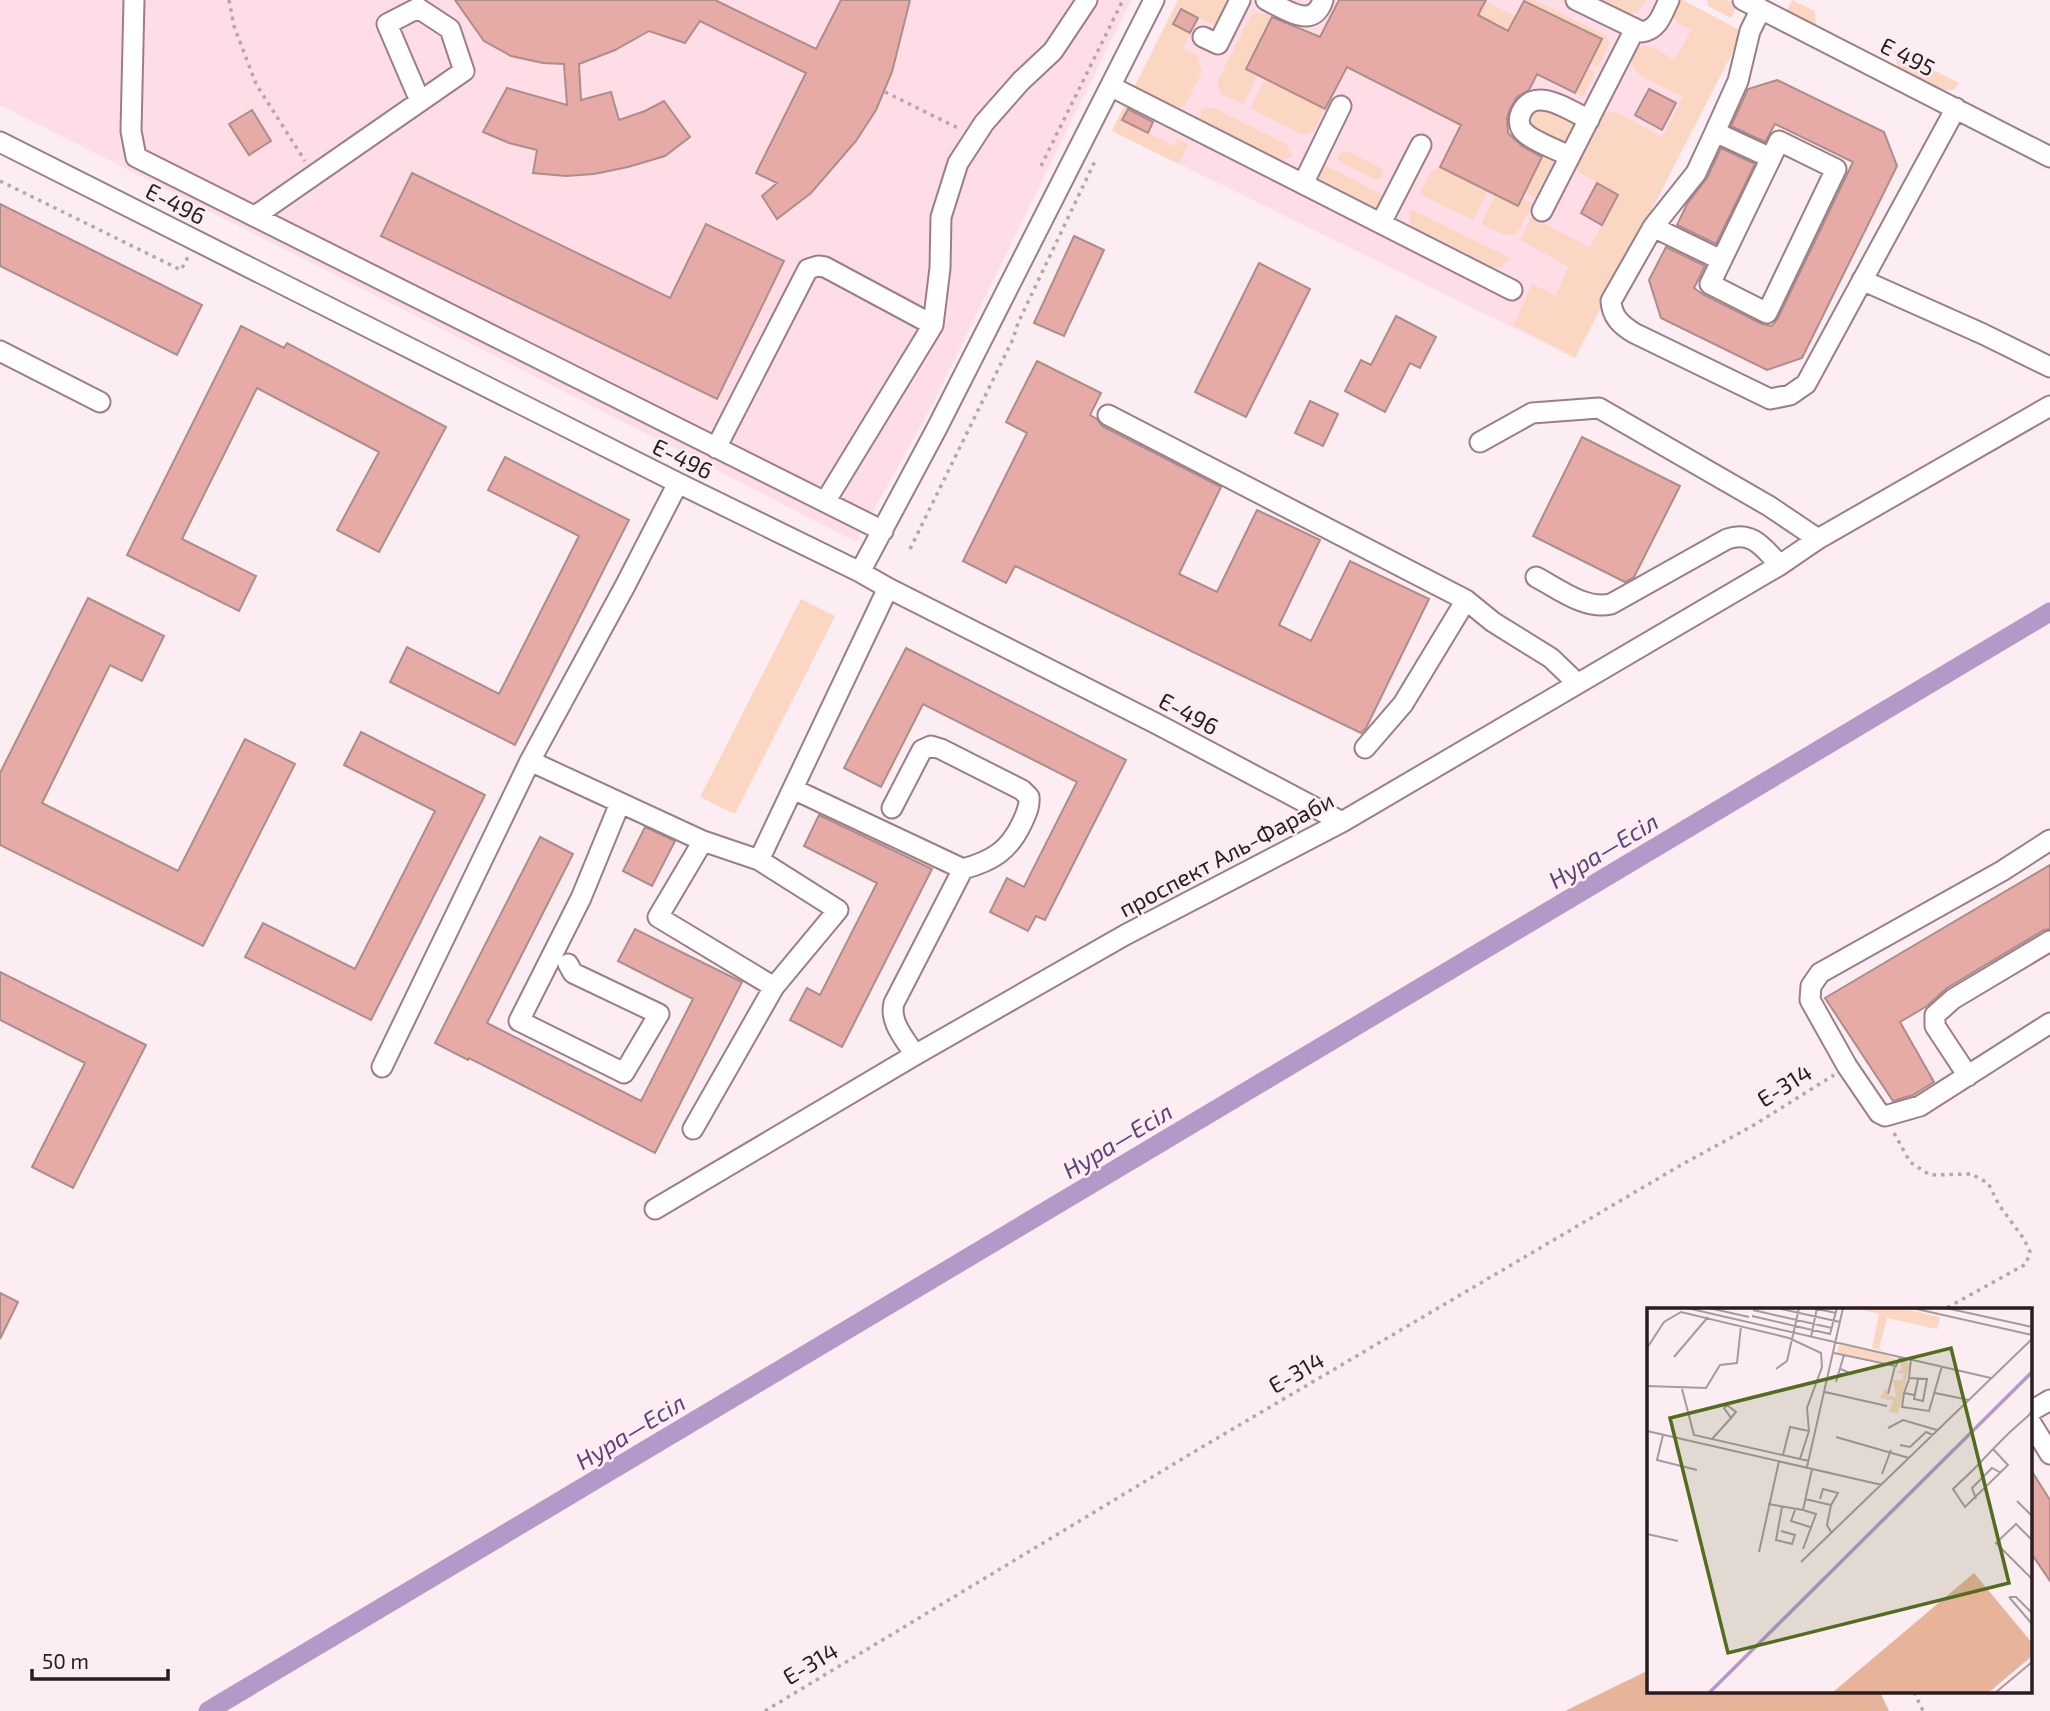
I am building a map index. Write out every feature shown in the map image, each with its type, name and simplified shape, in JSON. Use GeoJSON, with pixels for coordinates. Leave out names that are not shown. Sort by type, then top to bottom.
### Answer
{"type":"FeatureCollection","features":[{"type":"Feature","properties":{"kind":"street"},"geometry":{"type":"LineString","coordinates":[[134,0],[131,131],[136,158],[883,531]]}},
{"type":"Feature","properties":{"kind":"street"},"geometry":{"type":"LineString","coordinates":[[825,502],[933,325],[940,268],[941,217],[958,163],[984,124],[1021,81],[1053,51],[1087,0]]}},
{"type":"Feature","properties":{"kind":"street"},"geometry":{"type":"LineString","coordinates":[[860,572],[1112,87],[1154,0]]}},
{"type":"Feature","properties":{"kind":"street"},"geometry":{"type":"LineString","coordinates":[[1203,37],[1218,44],[1240,0]]}},
{"type":"Feature","properties":{"kind":"street"},"geometry":{"type":"LineString","coordinates":[[1266,0],[1302,17],[1313,15],[1323,0]]}},
{"type":"Feature","properties":{"kind":"street"},"geometry":{"type":"LineString","coordinates":[[1576,0],[1642,32],[1656,26],[1669,0]]}},
{"type":"Feature","properties":{"kind":"street"},"geometry":{"type":"LineString","coordinates":[[1752,4],[1750,31],[1738,81],[1696,173],[1653,227],[1611,301],[1616,318],[1634,332],[1770,398],[1790,396],[1806,384],[1956,108]]}},
{"type":"Feature","properties":{"kind":"street","name":"E 495"},"geometry":{"type":"LineString","coordinates":[[1752,4],[2050,157]]}},
{"type":"Feature","properties":{"kind":"street"},"geometry":{"type":"LineString","coordinates":[[255,216],[420,102],[464,71],[450,29],[418,8],[387,24],[420,102]]}},
{"type":"Feature","properties":{"kind":"street"},"geometry":{"type":"LineString","coordinates":[[1542,211],[1635,29]]}},
{"type":"Feature","properties":{"kind":"street"},"geometry":{"type":"LineString","coordinates":[[1112,87],[1512,290]]}},
{"type":"Feature","properties":{"kind":"street"},"geometry":{"type":"LineString","coordinates":[[1570,156],[1526,134],[1519,119],[1524,108],[1534,100],[1549,100],[1589,120]]}},
{"type":"Feature","properties":{"kind":"street"},"geometry":{"type":"LineString","coordinates":[[1303,184],[1341,106]]}},
{"type":"Feature","properties":{"kind":"street"},"geometry":{"type":"LineString","coordinates":[[1715,132],[1771,158]]}},
{"type":"Feature","properties":{"kind":"street"},"geometry":{"type":"LineString","coordinates":[[1779,141],[1836,169],[1767,313],[1710,284],[1771,158],[1779,141]]}},
{"type":"Feature","properties":{"kind":"street","name":"E-496"},"geometry":{"type":"LineString","coordinates":[[0,142],[860,572],[1342,822]]}},
{"type":"Feature","properties":{"kind":"street"},"geometry":{"type":"LineString","coordinates":[[1381,223],[1421,145]]}},
{"type":"Feature","properties":{"kind":"street"},"geometry":{"type":"LineString","coordinates":[[1653,227],[1721,260]]}},
{"type":"Feature","properties":{"kind":"street"},"geometry":{"type":"LineString","coordinates":[[716,448],[807,269],[825,267],[933,325]]}},
{"type":"Feature","properties":{"kind":"street"},"geometry":{"type":"LineString","coordinates":[[1862,280],[2050,367]]}},
{"type":"Feature","properties":{"kind":"street"},"geometry":{"type":"LineString","coordinates":[[0,351],[100,402]]}},
{"type":"Feature","properties":{"kind":"street","name":"проспект Аль-Фараби"},"geometry":{"type":"LineString","coordinates":[[655,1209],[1125,935],[1342,822],[1780,565],[1818,539],[2050,406]]}},
{"type":"Feature","properties":{"kind":"street"},"geometry":{"type":"LineString","coordinates":[[1480,442],[1532,412],[1599,408],[1769,506],[1818,539]]}},
{"type":"Feature","properties":{"kind":"street"},"geometry":{"type":"LineString","coordinates":[[1108,415],[1466,600],[1493,622],[1551,658],[1577,683]]}},
{"type":"Feature","properties":{"kind":"street"},"geometry":{"type":"LineString","coordinates":[[382,1067],[530,761],[678,483]]}},
{"type":"Feature","properties":{"kind":"street"},"geometry":{"type":"LineString","coordinates":[[1536,577],[1588,604],[1600,607],[1611,604],[1727,539],[1737,536],[1756,541],[1780,565]]}},
{"type":"Feature","properties":{"kind":"street"},"geometry":{"type":"LineString","coordinates":[[759,860],[888,588]]}},
{"type":"Feature","properties":{"kind":"street"},"geometry":{"type":"LineString","coordinates":[[1365,748],[1404,704],[1466,600]]}},
{"type":"Feature","properties":{"kind":"street"},"geometry":{"type":"LineString","coordinates":[[793,789],[963,869],[987,862],[1013,841],[1030,806],[1030,797],[1022,790],[931,746],[922,750],[892,808]]}},
{"type":"Feature","properties":{"kind":"street"},"geometry":{"type":"LineString","coordinates":[[530,761],[703,841],[759,860],[838,909],[774,987],[693,1129]]}},
{"type":"Feature","properties":{"kind":"street"},"geometry":{"type":"LineString","coordinates":[[568,964],[573,973],[659,1014],[624,1073],[519,1021],[581,898],[620,803]]}},
{"type":"Feature","properties":{"kind":"street"},"geometry":{"type":"LineString","coordinates":[[2050,840],[2002,871],[1820,974],[1811,986],[1810,1000],[1847,1066],[1880,1114],[1885,1116],[1920,1106],[2050,1023]]}},
{"type":"Feature","properties":{"kind":"street"},"geometry":{"type":"LineString","coordinates":[[703,841],[658,917],[774,987]]}},
{"type":"Feature","properties":{"kind":"street"},"geometry":{"type":"LineString","coordinates":[[915,1055],[893,1020],[894,1003],[963,869]]}},
{"type":"Feature","properties":{"kind":"street"},"geometry":{"type":"LineString","coordinates":[[1968,1076],[1935,1026],[1935,1015],[1953,999],[2050,941]]}},
{"type":"Feature","properties":{"kind":"street"},"geometry":{"type":"LineString","coordinates":[[2032,1410],[2050,1400]]}},
{"type":"Feature","properties":{"kind":"street"},"geometry":{"type":"LineString","coordinates":[[2032,1425],[2050,1454]]}},
{"type":"Feature","properties":{"kind":"path"},"geometry":{"type":"LineString","coordinates":[[229,0],[234,26],[256,84],[307,165],[316,174]]}},
{"type":"Feature","properties":{"kind":"path"},"geometry":{"type":"LineString","coordinates":[[1041,166],[1123,0]]}},
{"type":"Feature","properties":{"kind":"path"},"geometry":{"type":"LineString","coordinates":[[885,92],[975,137]]}},
{"type":"Feature","properties":{"kind":"path"},"geometry":{"type":"LineString","coordinates":[[910,549],[1013,339],[1018,323],[1098,156]]}},
{"type":"Feature","properties":{"kind":"path"},"geometry":{"type":"LineString","coordinates":[[0,181],[181,270],[196,240]]}},
{"type":"Feature","properties":{"kind":"path","name":"E-314"},"geometry":{"type":"LineString","coordinates":[[765,1711],[1197,1450],[1669,1172],[1754,1125],[1847,1066]]}},
{"type":"Feature","properties":{"kind":"path"},"geometry":{"type":"LineString","coordinates":[[1885,1116],[1910,1162],[1930,1174],[1971,1174],[1988,1183],[1999,1205],[2031,1252],[2026,1264],[1947,1308]]}},
{"type":"Feature","properties":{"kind":"path"},"geometry":{"type":"LineString","coordinates":[[1915,1694],[1923,1711]]}},
{"type":"Feature","properties":{"kind":"shaded area"},"geometry":{"type":"Polygon","coordinates":[[[0,0],[1131,0],[932,405],[856,542],[0,105],[0,0]]]}},
{"type":"Feature","properties":{"kind":"shaded area"},"geometry":{"type":"Polygon","coordinates":[[[1178,0],[1680,0],[1743,32],[1575,358],[1112,131],[1178,0]]]}},
{"type":"Feature","properties":{"kind":"shaded area"},"geometry":{"type":"Polygon","coordinates":[[[1178,0],[1231,0],[1218,23],[1208,23],[1198,18],[1183,48],[1197,56],[1202,72],[1185,106],[1174,110],[1133,90],[1178,0]]]}},
{"type":"Feature","properties":{"kind":"shaded area"},"geometry":{"type":"Polygon","coordinates":[[[1524,0],[1534,0],[1607,36],[1609,45],[1598,67],[1590,63],[1602,39],[1524,0]]]}},
{"type":"Feature","properties":{"kind":"shaded area"},"geometry":{"type":"Polygon","coordinates":[[[1591,0],[1646,0],[1639,11],[1628,15],[1591,0]]]}},
{"type":"Feature","properties":{"kind":"shaded area"},"geometry":{"type":"Polygon","coordinates":[[[1676,0],[1683,0],[1743,32],[1575,358],[1513,325],[1532,284],[1555,295],[1569,267],[1520,240],[1531,217],[1590,247],[1618,195],[1577,169],[1577,162],[1599,117],[1604,113],[1616,112],[1662,137],[1683,97],[1639,74],[1633,66],[1632,57],[1636,49],[1645,46],[1675,60],[1691,30],[1674,19],[1676,0]]]}},
{"type":"Feature","properties":{"kind":"shaded area"},"geometry":{"type":"Polygon","coordinates":[[[1707,0],[1727,0],[1737,5],[1731,18],[1708,6],[1707,0]]]}},
{"type":"Feature","properties":{"kind":"shaded area"},"geometry":{"type":"Polygon","coordinates":[[[1792,0],[1815,11],[1816,24],[1812,25],[1786,13],[1792,0]]]}},
{"type":"Feature","properties":{"kind":"shaded area"},"geometry":{"type":"Polygon","coordinates":[[[1486,1],[1516,17],[1508,31],[1478,15],[1486,1]]]}},
{"type":"Feature","properties":{"kind":"shaded area"},"geometry":{"type":"Polygon","coordinates":[[[1251,15],[1274,15],[1247,69],[1258,75],[1243,104],[1221,94],[1217,82],[1251,15]]]}},
{"type":"Feature","properties":{"kind":"shaded area"},"geometry":{"type":"Polygon","coordinates":[[[1893,50],[1959,83],[1954,90],[1940,90],[1899,70],[1893,50]]]}},
{"type":"Feature","properties":{"kind":"shaded area"},"geometry":{"type":"Polygon","coordinates":[[[1588,69],[1595,73],[1583,97],[1575,93],[1588,69]]]}},
{"type":"Feature","properties":{"kind":"shaded area"},"geometry":{"type":"Polygon","coordinates":[[[1265,79],[1325,109],[1314,131],[1303,135],[1250,108],[1265,79]]]}},
{"type":"Feature","properties":{"kind":"shaded area"},"geometry":{"type":"Polygon","coordinates":[[[1125,104],[1129,106],[1123,120],[1174,146],[1178,139],[1188,144],[1179,164],[1112,131],[1125,104]]]}},
{"type":"Feature","properties":{"kind":"shaded area"},"geometry":{"type":"Polygon","coordinates":[[[1541,106],[1570,118],[1574,126],[1570,138],[1559,143],[1530,127],[1531,114],[1541,106]]]}},
{"type":"Feature","properties":{"kind":"shaded area"},"geometry":{"type":"Polygon","coordinates":[[[1212,107],[1286,144],[1293,157],[1278,161],[1202,124],[1202,109],[1212,107]]]}},
{"type":"Feature","properties":{"kind":"shaded area"},"geometry":{"type":"Polygon","coordinates":[[[1347,151],[1381,168],[1382,176],[1374,179],[1341,162],[1338,159],[1339,154],[1347,151]]]}},
{"type":"Feature","properties":{"kind":"shaded area"},"geometry":{"type":"Polygon","coordinates":[[[1543,156],[1554,161],[1535,198],[1525,193],[1543,156]]]}},
{"type":"Feature","properties":{"kind":"shaded area"},"geometry":{"type":"Polygon","coordinates":[[[1319,162],[1387,197],[1381,206],[1371,208],[1323,185],[1317,172],[1319,162]]]}},
{"type":"Feature","properties":{"kind":"shaded area"},"geometry":{"type":"Polygon","coordinates":[[[1440,167],[1488,191],[1473,220],[1419,194],[1431,172],[1440,167]]]}},
{"type":"Feature","properties":{"kind":"shaded area"},"geometry":{"type":"Polygon","coordinates":[[[1496,194],[1518,205],[1522,198],[1533,203],[1523,224],[1514,234],[1503,234],[1481,224],[1496,194]]]}},
{"type":"Feature","properties":{"kind":"shaded area"},"geometry":{"type":"Polygon","coordinates":[[[1411,209],[1510,258],[1501,267],[1487,267],[1416,231],[1410,221],[1411,209]]]}},
{"type":"Feature","properties":{"kind":"shaded area"},"geometry":{"type":"Polygon","coordinates":[[[801,599],[835,616],[735,814],[700,797],[801,599]]]}},
{"type":"Feature","properties":{"kind":"shaded area"},"geometry":{"type":"Polygon","coordinates":[[[1647,1671],[1647,1694],[1881,1694],[1889,1711],[1565,1711],[1647,1671]]]}},
{"type":"Feature","properties":{"kind":"building"},"geometry":{"type":"Polygon","coordinates":[[[455,0],[715,0],[816,49],[841,0],[910,0],[892,72],[876,110],[856,141],[811,193],[777,219],[762,196],[777,183],[756,173],[806,73],[700,21],[685,43],[649,31],[615,50],[579,64],[581,100],[611,92],[619,120],[664,101],[690,137],[665,156],[628,167],[566,176],[533,173],[537,150],[509,143],[483,132],[507,88],[567,105],[564,64],[543,63],[511,56],[484,41],[455,0]]]}},
{"type":"Feature","properties":{"kind":"building"},"geometry":{"type":"Polygon","coordinates":[[[1339,0],[1486,0],[1478,15],[1508,31],[1524,1],[1602,39],[1575,93],[1537,74],[1529,90],[1517,97],[1510,109],[1507,118],[1508,133],[1522,146],[1542,157],[1518,206],[1440,167],[1461,125],[1347,67],[1325,109],[1246,69],[1272,17],[1320,37],[1339,0]]]}},
{"type":"Feature","properties":{"kind":"building"},"geometry":{"type":"Polygon","coordinates":[[[1181,9],[1198,18],[1190,33],[1173,24],[1181,9]]]}},
{"type":"Feature","properties":{"kind":"building"},"geometry":{"type":"Polygon","coordinates":[[[1777,80],[1884,132],[1897,166],[1802,358],[1767,370],[1661,318],[1649,280],[1666,247],[1705,266],[1694,288],[1704,295],[1762,324],[1772,326],[1778,318],[1853,162],[1775,124],[1765,142],[1731,126],[1748,89],[1777,80]]]}},
{"type":"Feature","properties":{"kind":"building"},"geometry":{"type":"Polygon","coordinates":[[[1649,89],[1676,103],[1662,130],[1635,115],[1649,89]]]}},
{"type":"Feature","properties":{"kind":"building"},"geometry":{"type":"Polygon","coordinates":[[[1128,109],[1153,122],[1148,133],[1122,120],[1128,109]]]}},
{"type":"Feature","properties":{"kind":"building"},"geometry":{"type":"Polygon","coordinates":[[[252,110],[271,141],[249,155],[229,124],[252,110]]]}},
{"type":"Feature","properties":{"kind":"building"},"geometry":{"type":"Polygon","coordinates":[[[1721,148],[1755,164],[1716,244],[1677,225],[1687,204],[1707,178],[1721,148]]]}},
{"type":"Feature","properties":{"kind":"building"},"geometry":{"type":"Polygon","coordinates":[[[412,173],[670,298],[706,224],[784,261],[717,399],[381,236],[412,173]]]}},
{"type":"Feature","properties":{"kind":"building"},"geometry":{"type":"Polygon","coordinates":[[[1597,183],[1618,195],[1602,225],[1581,213],[1597,183]]]}},
{"type":"Feature","properties":{"kind":"building"},"geometry":{"type":"Polygon","coordinates":[[[0,204],[202,305],[177,355],[0,266],[0,204]]]}},
{"type":"Feature","properties":{"kind":"building"},"geometry":{"type":"Polygon","coordinates":[[[1074,236],[1104,250],[1064,336],[1034,323],[1074,236]]]}},
{"type":"Feature","properties":{"kind":"building"},"geometry":{"type":"Polygon","coordinates":[[[1259,263],[1310,289],[1246,417],[1195,392],[1259,263]]]}},
{"type":"Feature","properties":{"kind":"building"},"geometry":{"type":"Polygon","coordinates":[[[1396,316],[1436,337],[1420,368],[1410,363],[1385,412],[1345,391],[1361,360],[1371,365],[1396,316]]]}},
{"type":"Feature","properties":{"kind":"building"},"geometry":{"type":"Polygon","coordinates":[[[241,326],[284,348],[287,343],[446,427],[379,552],[337,530],[379,452],[257,388],[182,539],[256,576],[239,611],[127,555],[241,326]]]}},
{"type":"Feature","properties":{"kind":"building"},"geometry":{"type":"Polygon","coordinates":[[[1037,361],[1101,393],[1090,415],[1102,426],[1221,487],[1179,574],[1217,592],[1257,510],[1320,540],[1279,625],[1311,641],[1350,561],[1429,599],[1366,728],[1361,733],[1015,566],[1006,583],[963,561],[1027,433],[1006,422],[1037,361]]]}},
{"type":"Feature","properties":{"kind":"building"},"geometry":{"type":"Polygon","coordinates":[[[1310,401],[1338,414],[1323,446],[1295,433],[1310,401]]]}},
{"type":"Feature","properties":{"kind":"building"},"geometry":{"type":"Polygon","coordinates":[[[1582,437],[1680,486],[1634,577],[1625,582],[1533,536],[1582,437]]]}},
{"type":"Feature","properties":{"kind":"building"},"geometry":{"type":"Polygon","coordinates":[[[505,457],[629,520],[515,745],[390,682],[407,647],[499,694],[579,536],[488,490],[505,457]]]}},
{"type":"Feature","properties":{"kind":"building"},"geometry":{"type":"Polygon","coordinates":[[[88,598],[164,636],[142,681],[110,665],[42,803],[178,871],[245,739],[295,764],[203,946],[0,845],[0,773],[88,598]]]}},
{"type":"Feature","properties":{"kind":"building"},"geometry":{"type":"Polygon","coordinates":[[[906,648],[1126,760],[1045,920],[1036,916],[1028,931],[990,912],[1007,878],[1024,887],[1077,782],[923,704],[881,787],[844,768],[906,648]]]}},
{"type":"Feature","properties":{"kind":"building"},"geometry":{"type":"Polygon","coordinates":[[[361,732],[485,795],[371,1020],[245,957],[263,923],[355,969],[435,811],[344,765],[361,732]]]}},
{"type":"Feature","properties":{"kind":"building"},"geometry":{"type":"Polygon","coordinates":[[[819,815],[932,869],[842,1047],[790,1020],[807,988],[820,995],[877,883],[804,846],[819,815]]]}},
{"type":"Feature","properties":{"kind":"building"},"geometry":{"type":"Polygon","coordinates":[[[645,827],[675,841],[652,886],[623,871],[645,827]]]}},
{"type":"Feature","properties":{"kind":"building"},"geometry":{"type":"Polygon","coordinates":[[[540,837],[573,854],[487,1023],[641,1101],[693,999],[618,961],[635,929],[742,982],[655,1153],[435,1043],[540,837]]]}},
{"type":"Feature","properties":{"kind":"building"},"geometry":{"type":"Polygon","coordinates":[[[2050,865],[2050,929],[2044,930],[1947,988],[1927,1006],[1900,1022],[1934,1082],[1913,1095],[1893,1101],[1825,998],[2050,865]]]}},
{"type":"Feature","properties":{"kind":"building"},"geometry":{"type":"Polygon","coordinates":[[[0,972],[146,1045],[73,1188],[32,1167],[85,1063],[0,1020],[0,972]]]}},
{"type":"Feature","properties":{"kind":"building"},"geometry":{"type":"Polygon","coordinates":[[[0,1293],[18,1302],[0,1339],[0,1293]]]}},
{"type":"Feature","properties":{"kind":"building"},"geometry":{"type":"Polygon","coordinates":[[[2032,1472],[2050,1500],[2050,1581],[2032,1554],[2032,1472]]]}},
{"type":"Feature","properties":{"kind":"waterway","name":"Нура—Есіл"},"geometry":{"type":"LineString","coordinates":[[208,1711],[2050,612]]}}]}
